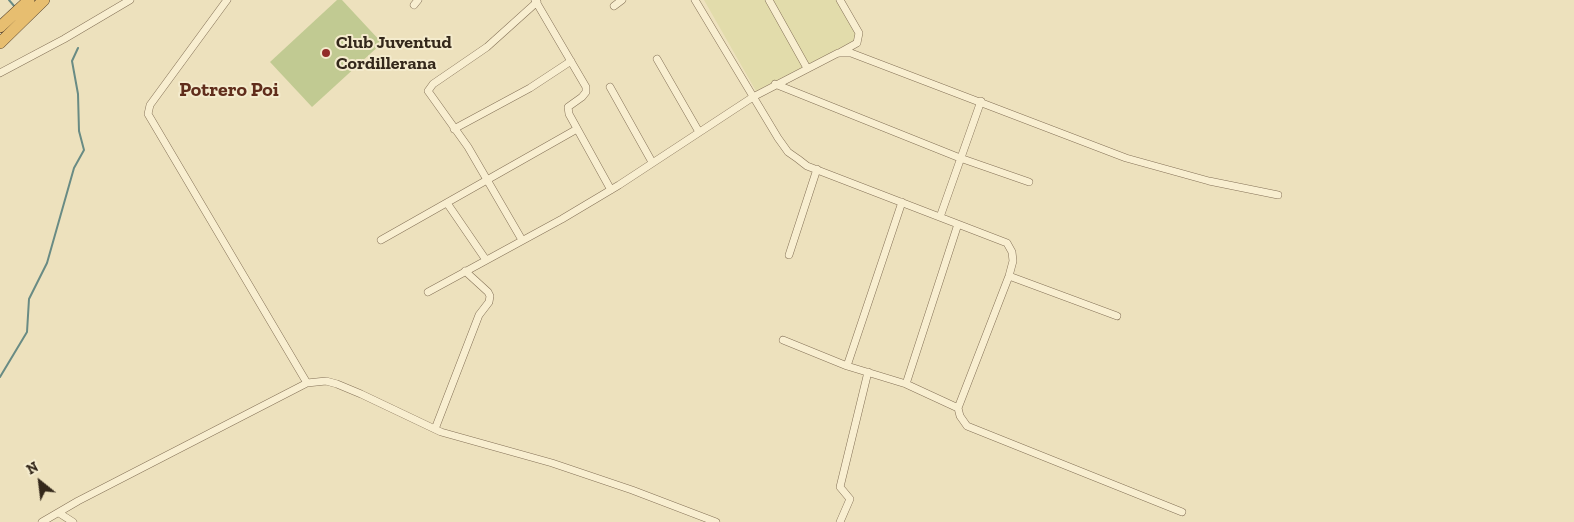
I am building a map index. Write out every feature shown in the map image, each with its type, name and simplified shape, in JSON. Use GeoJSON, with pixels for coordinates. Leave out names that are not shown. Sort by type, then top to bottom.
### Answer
{"type":"FeatureCollection","features":[{"type":"Feature","properties":{"kind":"highway"},"geometry":{"type":"LineString","coordinates":[[0,27],[29,0]]}},
{"type":"Feature","properties":{"kind":"highway"},"geometry":{"type":"LineString","coordinates":[[0,43],[44,0]]}},
{"type":"Feature","properties":{"kind":"street"},"geometry":{"type":"LineString","coordinates":[[0,73],[64,39],[130,0]]}},
{"type":"Feature","properties":{"kind":"street"},"geometry":{"type":"LineString","coordinates":[[226,0],[150,105],[148,114],[308,383]]}},
{"type":"Feature","properties":{"kind":"street"},"geometry":{"type":"LineString","coordinates":[[614,6],[622,0]]}},
{"type":"Feature","properties":{"kind":"street"},"geometry":{"type":"LineString","coordinates":[[695,0],[788,152],[807,166],[1007,243],[1012,252],[1013,261],[1009,276],[958,408],[960,416],[967,426],[1182,512]]}},
{"type":"Feature","properties":{"kind":"street"},"geometry":{"type":"LineString","coordinates":[[769,0],[808,68]]}},
{"type":"Feature","properties":{"kind":"street"},"geometry":{"type":"LineString","coordinates":[[428,292],[611,190],[775,84],[857,43],[859,33],[840,0]]}},
{"type":"Feature","properties":{"kind":"street"},"geometry":{"type":"LineString","coordinates":[[522,240],[468,147],[428,91],[433,84],[488,47],[536,1],[586,87],[586,92],[582,97],[568,108],[569,114],[611,190]]}},
{"type":"Feature","properties":{"kind":"street"},"geometry":{"type":"LineString","coordinates":[[838,53],[851,53],[1149,165],[1209,181],[1278,195]]}},
{"type":"Feature","properties":{"kind":"street"},"geometry":{"type":"LineString","coordinates":[[657,59],[699,132]]}},
{"type":"Feature","properties":{"kind":"street"},"geometry":{"type":"LineString","coordinates":[[454,129],[530,88],[572,61]]}},
{"type":"Feature","properties":{"kind":"street"},"geometry":{"type":"LineString","coordinates":[[775,84],[960,158],[1029,182]]}},
{"type":"Feature","properties":{"kind":"street"},"geometry":{"type":"LineString","coordinates":[[610,87],[652,162]]}},
{"type":"Feature","properties":{"kind":"street"},"geometry":{"type":"LineString","coordinates":[[940,217],[981,101]]}},
{"type":"Feature","properties":{"kind":"street"},"geometry":{"type":"LineString","coordinates":[[382,240],[577,129]]}},
{"type":"Feature","properties":{"kind":"street"},"geometry":{"type":"LineString","coordinates":[[789,255],[817,169]]}},
{"type":"Feature","properties":{"kind":"street"},"geometry":{"type":"LineString","coordinates":[[847,366],[902,202]]}},
{"type":"Feature","properties":{"kind":"street"},"geometry":{"type":"LineString","coordinates":[[447,203],[486,260]]}},
{"type":"Feature","properties":{"kind":"street"},"geometry":{"type":"LineString","coordinates":[[906,384],[958,224]]}},
{"type":"Feature","properties":{"kind":"street"},"geometry":{"type":"LineString","coordinates":[[434,429],[479,315],[489,302],[490,296],[488,292],[465,271]]}},
{"type":"Feature","properties":{"kind":"street"},"geometry":{"type":"LineString","coordinates":[[1009,276],[1117,316]]}},
{"type":"Feature","properties":{"kind":"street"},"geometry":{"type":"LineString","coordinates":[[783,340],[847,366],[906,384],[958,408]]}},
{"type":"Feature","properties":{"kind":"street"},"geometry":{"type":"LineString","coordinates":[[840,522],[850,499],[840,487],[868,372]]}},
{"type":"Feature","properties":{"kind":"street"},"geometry":{"type":"LineString","coordinates":[[42,522],[308,383],[326,381],[337,384],[434,429],[552,463],[632,490],[716,522]]}},
{"type":"Feature","properties":{"kind":"street"},"geometry":{"type":"LineString","coordinates":[[59,513],[73,522]]}},
{"type":"Feature","properties":{"kind":"shaded area"},"geometry":{"type":"Polygon","coordinates":[[[704,0],[843,0],[863,36],[756,91],[704,0]]]}},
{"type":"Feature","properties":{"kind":"green space","name":"Club Juventud Cordillerana"},"geometry":{"type":"Polygon","coordinates":[[[337,0],[342,0],[382,43],[312,107],[270,62],[337,0]]]}},
{"type":"Feature","properties":{"kind":"waterway"},"geometry":{"type":"LineString","coordinates":[[9,0],[15,7]]}},
{"type":"Feature","properties":{"kind":"waterway"},"geometry":{"type":"LineString","coordinates":[[0,377],[27,332],[29,299],[47,263],[74,168],[84,150],[79,131],[78,94],[72,61],[78,48]]}},
{"type":"Feature","properties":{"kind":"place","name":"Club Juventud Cordillerana"},"geometry":{"type":"Point","coordinates":[326,53]}},
{"type":"Feature","properties":{"kind":"district","name":"Potrero Poi"},"geometry":{"type":"Point","coordinates":[229,90]}}]}
